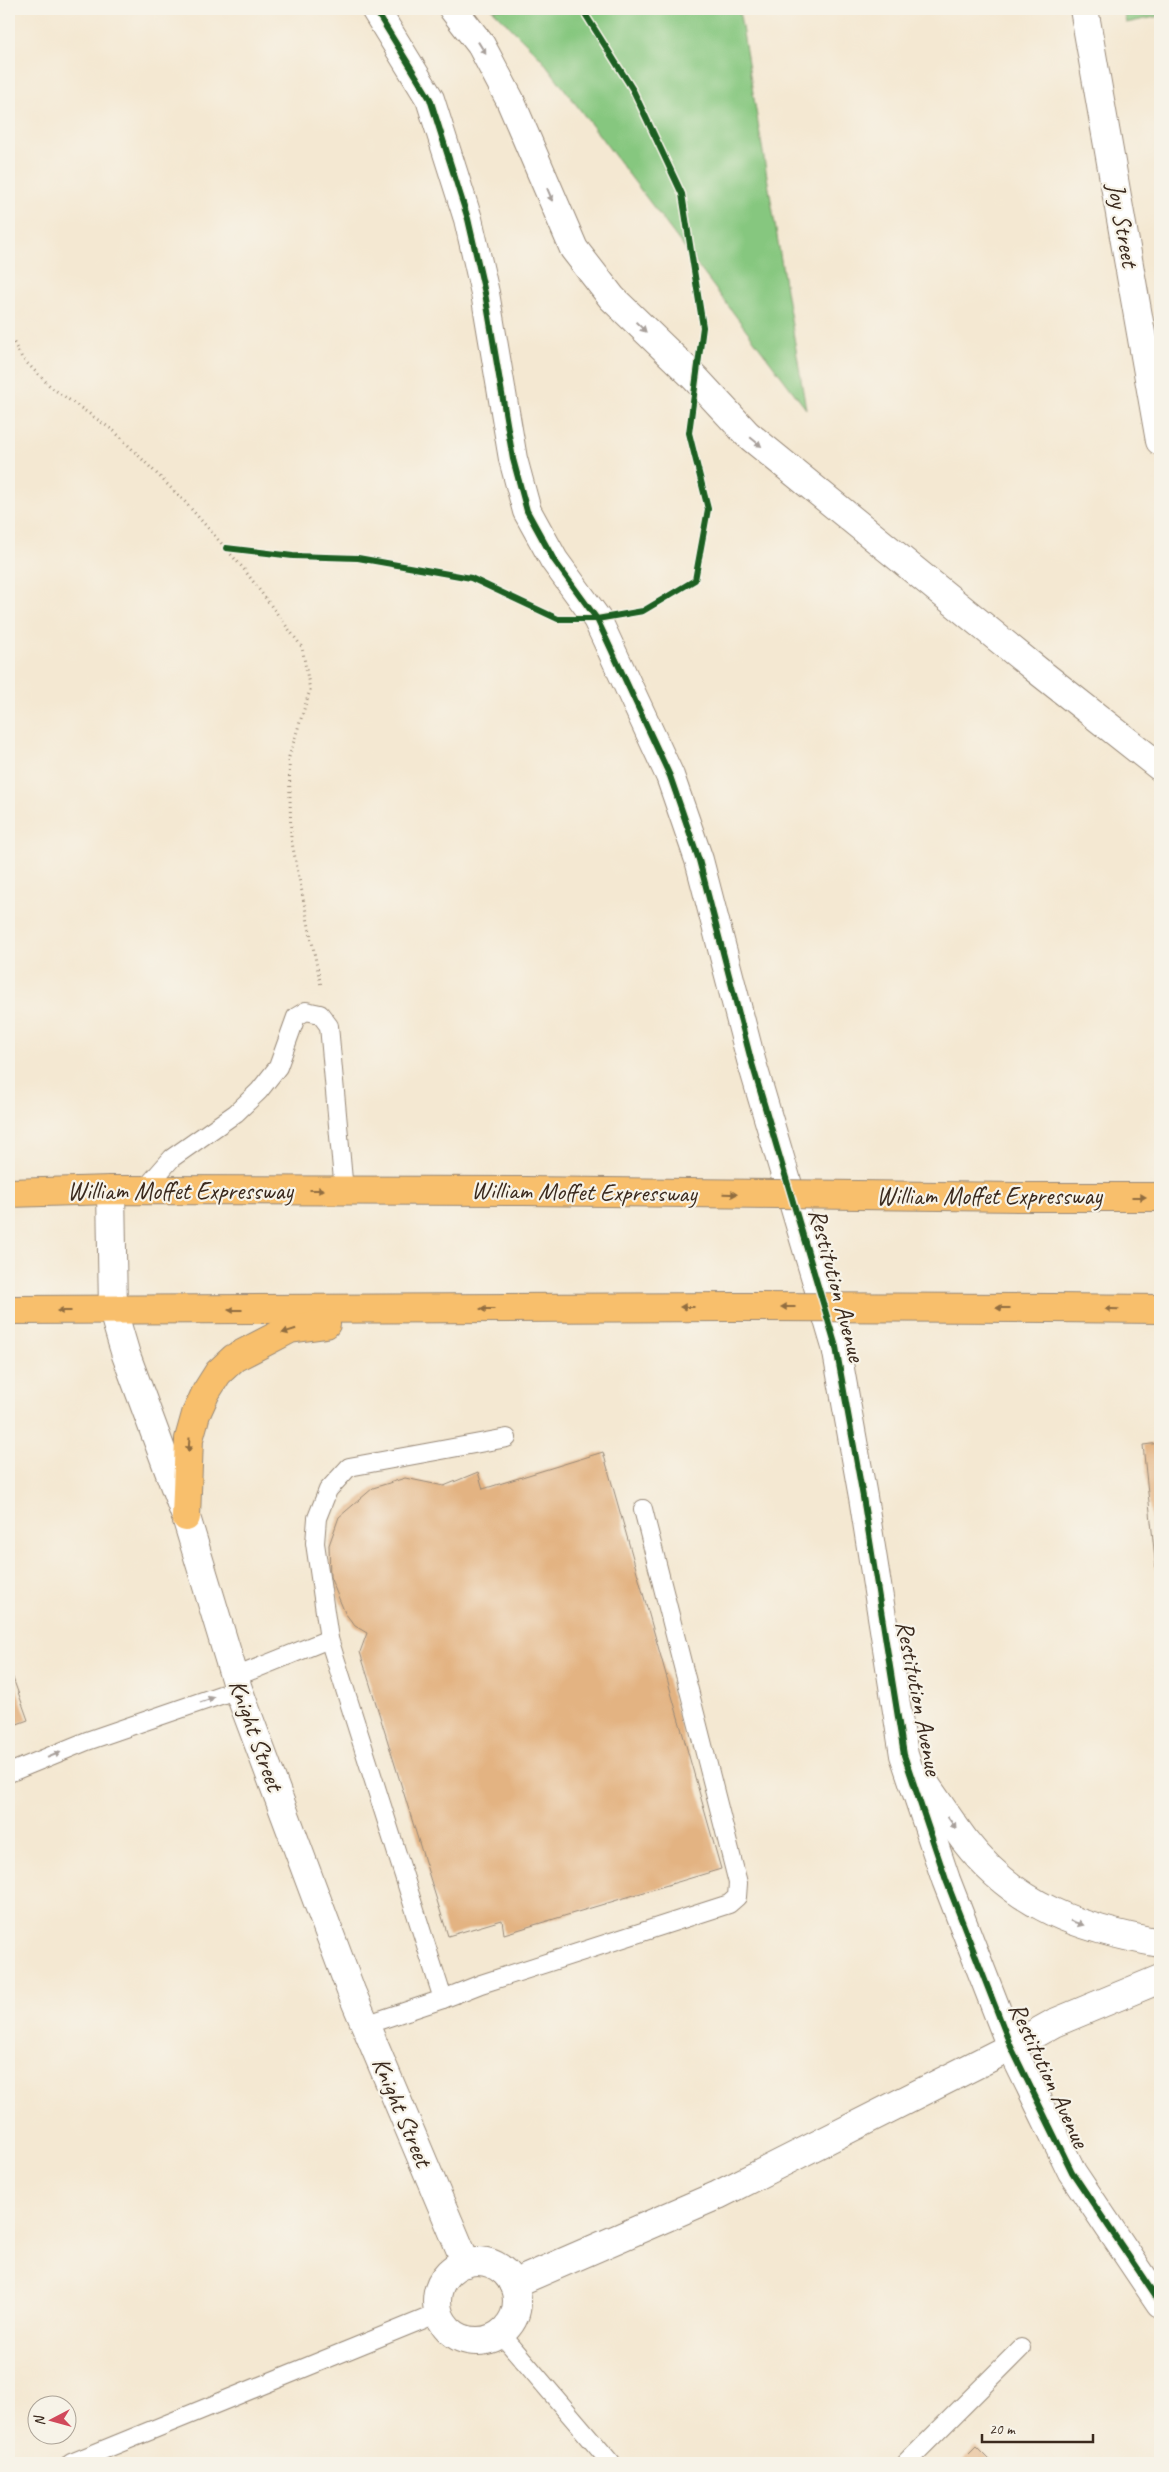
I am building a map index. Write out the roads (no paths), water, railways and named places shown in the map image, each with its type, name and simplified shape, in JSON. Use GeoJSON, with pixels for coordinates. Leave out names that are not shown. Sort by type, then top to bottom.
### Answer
{"type":"FeatureCollection","features":[{"type":"Feature","properties":{"kind":"main road","name":"William Moffet Expressway"},"geometry":{"type":"LineString","coordinates":[[9,1192],[111,1190],[524,1191],[1160,1197]]}},
{"type":"Feature","properties":{"kind":"main road"},"geometry":{"type":"LineString","coordinates":[[9,1310],[533,1308],[1160,1309]]}},
{"type":"Feature","properties":{"kind":"main road"},"geometry":{"type":"LineString","coordinates":[[186,1517],[189,1439],[196,1414],[206,1392],[218,1373],[234,1358],[290,1329],[441,1309]]}},
{"type":"Feature","properties":{"kind":"street","name":"Restitution Avenue"},"geometry":{"type":"LineString","coordinates":[[375,9],[430,99],[463,201],[485,293],[513,459],[527,510],[554,560],[597,619],[670,776],[699,860],[751,1060],[836,1347],[863,1498],[904,1755],[946,1880],[1011,2047],[1072,2172],[1160,2303]]}},
{"type":"Feature","properties":{"kind":"street"},"geometry":{"type":"LineString","coordinates":[[452,9],[481,46],[510,100],[574,249],[612,298],[695,378],[746,434],[1029,664],[1160,767]]}},
{"type":"Feature","properties":{"kind":"street","name":"Joy Street"},"geometry":{"type":"LineString","coordinates":[[1084,9],[1160,441]]}},
{"type":"Feature","properties":{"kind":"street","name":"Knight Street"},"geometry":{"type":"LineString","coordinates":[[111,1190],[113,1311],[126,1355],[186,1517],[236,1683],[365,2025],[466,2263]]}},
{"type":"Feature","properties":{"kind":"street"},"geometry":{"type":"LineString","coordinates":[[904,1755],[966,1842],[1005,1882],[1042,1907],[1067,1920],[1127,1938],[1160,1943]]}},
{"type":"Feature","properties":{"kind":"street"},"geometry":{"type":"LineString","coordinates":[[513,2284],[718,2195],[1011,2047],[1054,2023],[1160,1979]]}},
{"type":"Feature","properties":{"kind":"street"},"geometry":{"type":"LineString","coordinates":[[480,2261],[494,2264],[505,2273],[513,2284],[517,2297],[516,2311],[510,2324],[501,2334],[488,2340],[474,2341],[461,2338],[449,2330],[439,2313],[439,2291],[444,2278],[454,2269],[466,2263],[480,2261]]}},
{"type":"Feature","properties":{"kind":"lane"},"geometry":{"type":"LineString","coordinates":[[144,1190],[172,1158],[236,1113],[259,1090],[278,1067],[296,1017],[306,1012],[320,1014],[329,1026],[344,1191]]}},
{"type":"Feature","properties":{"kind":"lane"},"geometry":{"type":"LineString","coordinates":[[443,1999],[329,1639],[315,1543],[317,1518],[328,1490],[349,1468],[507,1438]]}},
{"type":"Feature","properties":{"kind":"lane"},"geometry":{"type":"LineString","coordinates":[[365,2025],[481,1984],[729,1904],[737,1897],[738,1882],[643,1509]]}},
{"type":"Feature","properties":{"kind":"lane"},"geometry":{"type":"LineString","coordinates":[[9,1774],[87,1741],[236,1683],[329,1639]]}},
{"type":"Feature","properties":{"kind":"lane"},"geometry":{"type":"LineString","coordinates":[[71,2463],[439,2313]]}},
{"type":"Feature","properties":{"kind":"lane"},"geometry":{"type":"LineString","coordinates":[[501,2334],[610,2463]]}},
{"type":"Feature","properties":{"kind":"lane"},"geometry":{"type":"LineString","coordinates":[[906,2463],[1021,2348]]}}]}
